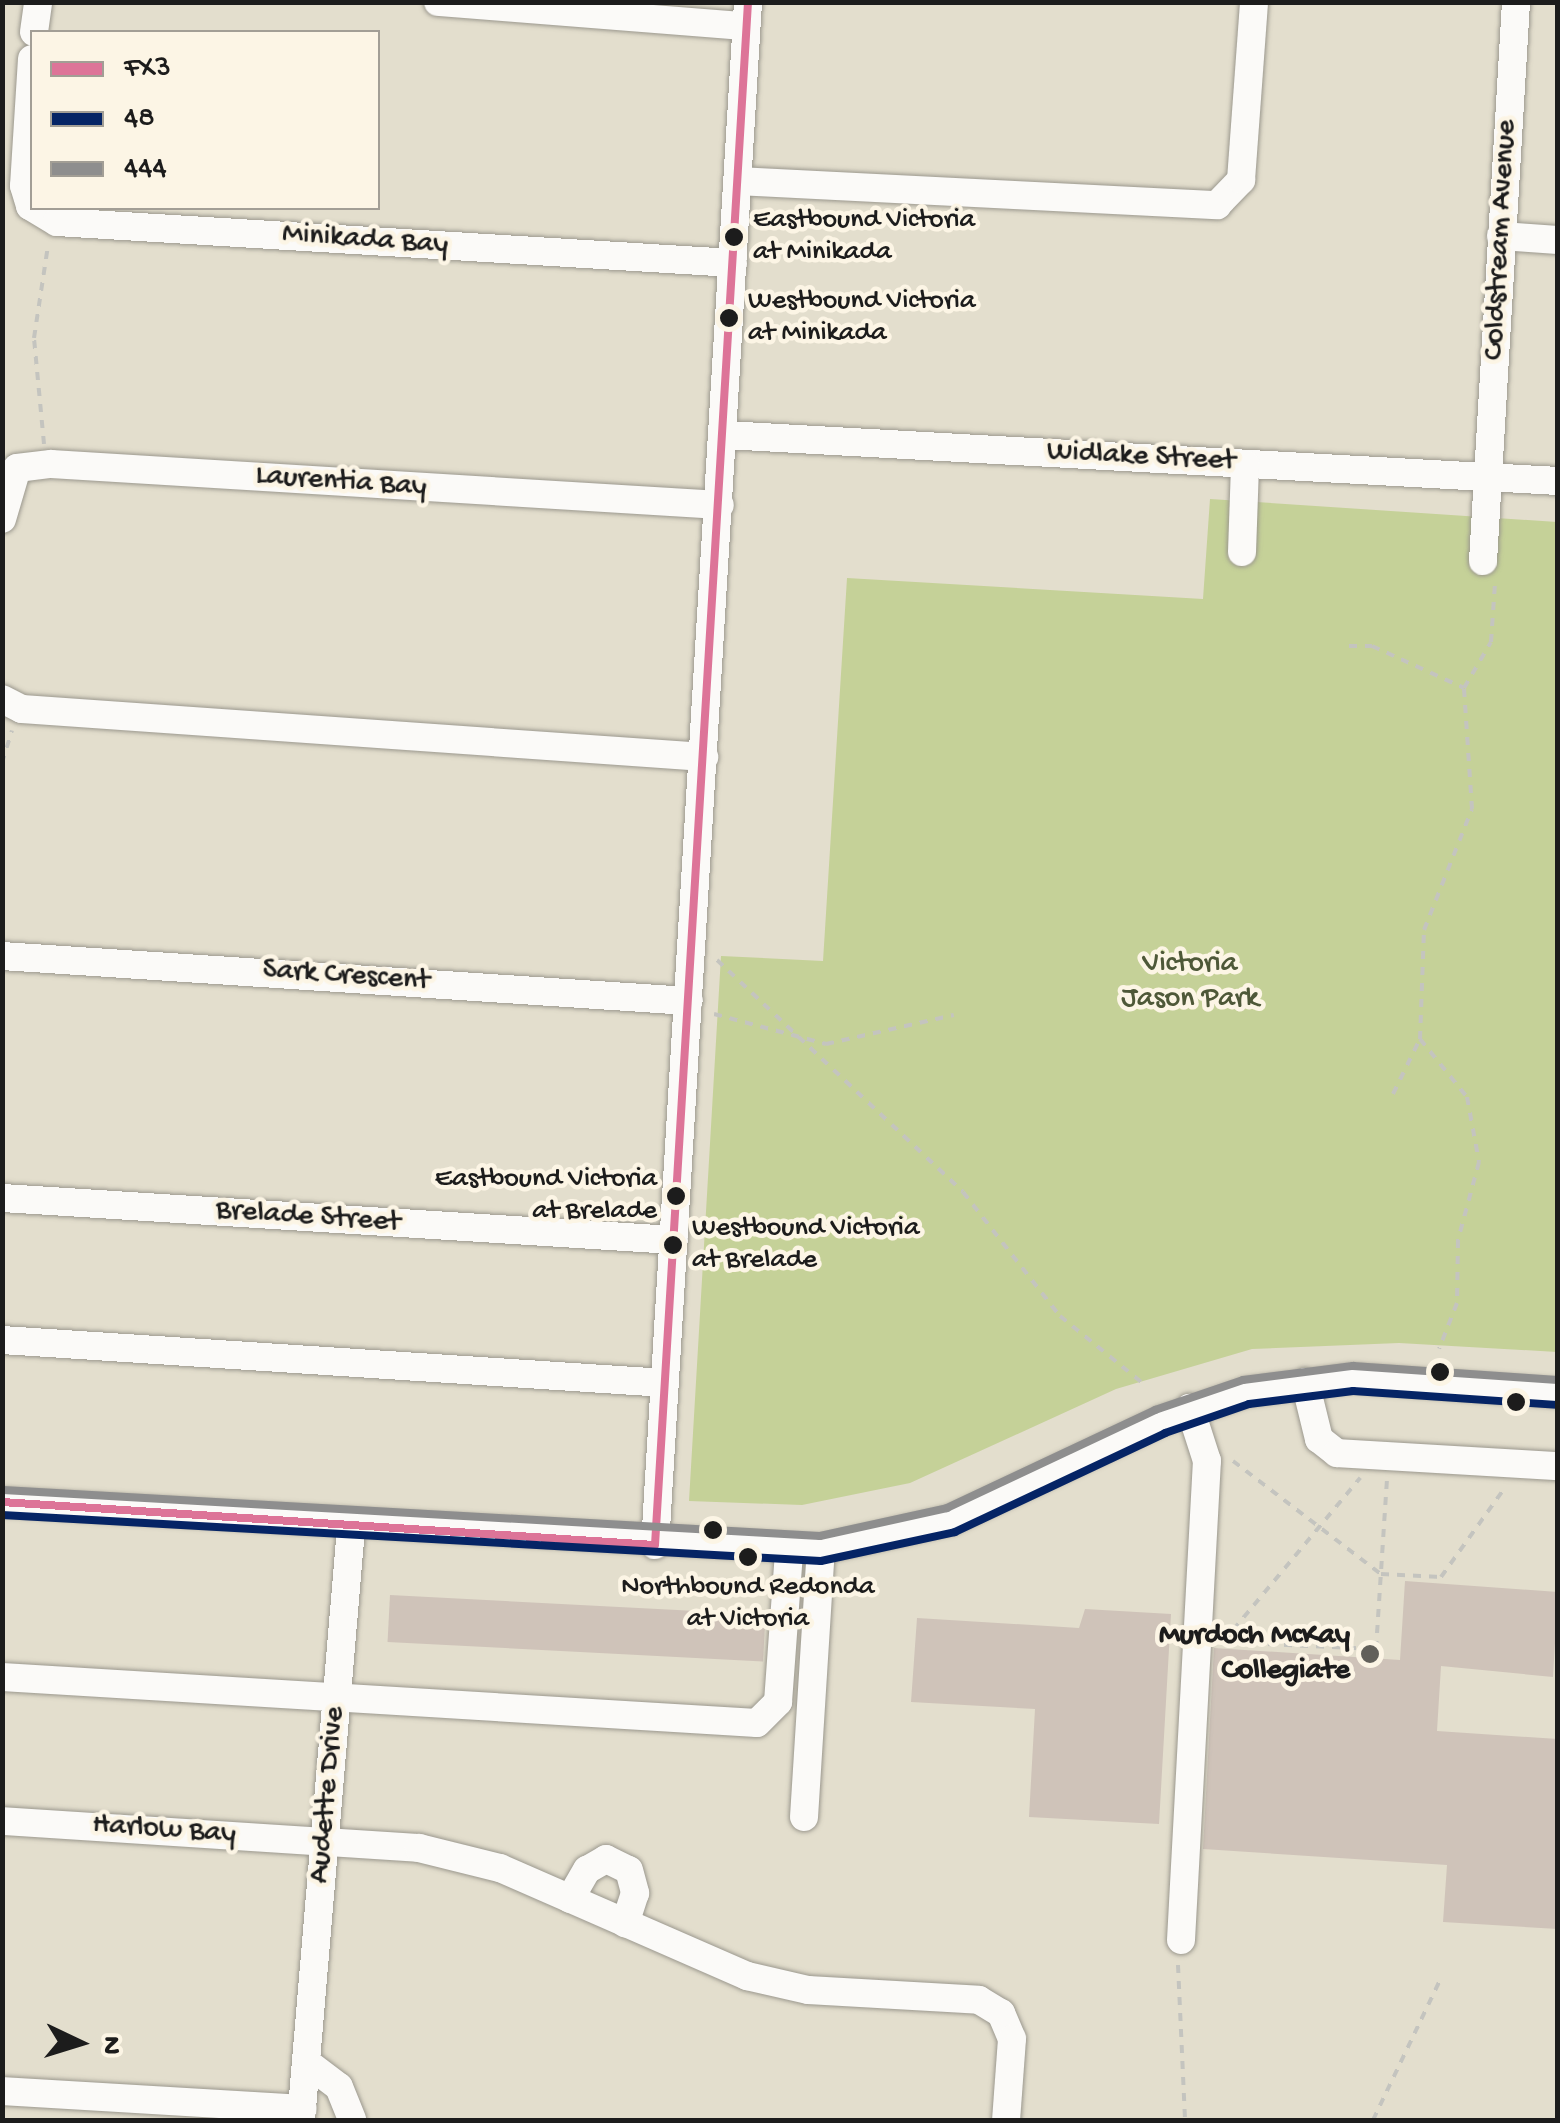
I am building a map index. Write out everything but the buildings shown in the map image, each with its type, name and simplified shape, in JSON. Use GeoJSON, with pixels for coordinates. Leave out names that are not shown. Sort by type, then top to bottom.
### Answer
{"type":"FeatureCollection","features":[{"type":"Feature","properties":{"kind":"street"},"geometry":{"type":"LineString","coordinates":[[34,30],[38,2]]}},
{"type":"Feature","properties":{"kind":"street"},"geometry":{"type":"LineString","coordinates":[[438,2],[747,14],[704,757],[702,1008],[674,1240],[655,1545]]}},
{"type":"Feature","properties":{"kind":"street"},"geometry":{"type":"LineString","coordinates":[[738,181],[1217,205],[1241,180],[1254,2]]}},
{"type":"Feature","properties":{"kind":"street","name":"Coldstream Avenue"},"geometry":{"type":"LineString","coordinates":[[1489,566],[1488,477],[1516,2]]}},
{"type":"Feature","properties":{"kind":"street"},"geometry":{"type":"LineString","coordinates":[[30,92],[24,186],[30,206]]}},
{"type":"Feature","properties":{"kind":"street"},"geometry":{"type":"LineString","coordinates":[[37,210],[57,222]]}},
{"type":"Feature","properties":{"kind":"street","name":"Minikada Bay"},"geometry":{"type":"LineString","coordinates":[[57,222],[733,264]]}},
{"type":"Feature","properties":{"kind":"street"},"geometry":{"type":"LineString","coordinates":[[1502,236],[1558,240]]}},
{"type":"Feature","properties":{"kind":"street","name":"Widlake Street"},"geometry":{"type":"LineString","coordinates":[[725,435],[1558,482]]}},
{"type":"Feature","properties":{"kind":"street"},"geometry":{"type":"LineString","coordinates":[[2,518],[17,468],[44,464]]}},
{"type":"Feature","properties":{"kind":"street","name":"Laurentia Bay"},"geometry":{"type":"LineString","coordinates":[[44,464],[720,506]]}},
{"type":"Feature","properties":{"kind":"street"},"geometry":{"type":"LineString","coordinates":[[1242,552],[1245,464]]}},
{"type":"Feature","properties":{"kind":"street"},"geometry":{"type":"LineString","coordinates":[[12,704],[704,757]]}},
{"type":"Feature","properties":{"kind":"street","name":"Sark Crescent"},"geometry":{"type":"LineString","coordinates":[[2,956],[702,1008]]}},
{"type":"Feature","properties":{"kind":"street","name":"Brelade Street"},"geometry":{"type":"LineString","coordinates":[[2,1198],[674,1240]]}},
{"type":"Feature","properties":{"kind":"street"},"geometry":{"type":"LineString","coordinates":[[2,1340],[665,1382]]}},
{"type":"Feature","properties":{"kind":"street"},"geometry":{"type":"LineString","coordinates":[[2,1502],[352,1528],[789,1552],[822,1549],[964,1515],[1190,1408],[1305,1382],[1558,1393]]}},
{"type":"Feature","properties":{"kind":"street"},"geometry":{"type":"LineString","coordinates":[[1305,1382],[1320,1439],[1337,1453],[1558,1466]]}},
{"type":"Feature","properties":{"kind":"street"},"geometry":{"type":"LineString","coordinates":[[1181,1940],[1210,1642],[1207,1461],[1190,1408]]}},
{"type":"Feature","properties":{"kind":"street","name":"Audette Drive"},"geometry":{"type":"LineString","coordinates":[[302,2115],[352,1528]]}},
{"type":"Feature","properties":{"kind":"street"},"geometry":{"type":"LineString","coordinates":[[804,1816],[822,1549]]}},
{"type":"Feature","properties":{"kind":"street"},"geometry":{"type":"LineString","coordinates":[[2,1677],[757,1723],[778,1702],[789,1552]]}},
{"type":"Feature","properties":{"kind":"street","name":"Harlow Bay"},"geometry":{"type":"LineString","coordinates":[[2,1821],[419,1848],[570,1899],[747,1976],[808,1990],[979,2000],[1001,2014],[1012,2039],[1006,2120]]}},
{"type":"Feature","properties":{"kind":"street"},"geometry":{"type":"LineString","coordinates":[[570,1899],[606,1859],[628,1870],[634,1893],[625,1923]]}},
{"type":"Feature","properties":{"kind":"street"},"geometry":{"type":"LineString","coordinates":[[306,2062],[339,2088],[352,2120]]}},
{"type":"Feature","properties":{"kind":"street"},"geometry":{"type":"LineString","coordinates":[[2,2091],[302,2115]]}},
{"type":"Feature","properties":{"kind":"path"},"geometry":{"type":"LineString","coordinates":[[44,464],[34,338],[57,222]]}},
{"type":"Feature","properties":{"kind":"path"},"geometry":{"type":"LineString","coordinates":[[1394,1094],[1420,1039],[1424,930],[1472,809],[1464,688],[1491,642],[1489,566]]}},
{"type":"Feature","properties":{"kind":"path"},"geometry":{"type":"LineString","coordinates":[[1349,646],[1372,646],[1464,688]]}},
{"type":"Feature","properties":{"kind":"path"},"geometry":{"type":"LineString","coordinates":[[2,763],[12,704]]}},
{"type":"Feature","properties":{"kind":"path"},"geometry":{"type":"LineString","coordinates":[[717,960],[962,1192],[1060,1316],[1146,1386]]}},
{"type":"Feature","properties":{"kind":"path"},"geometry":{"type":"LineString","coordinates":[[702,1008],[826,1044],[894,1035],[954,1016]]}},
{"type":"Feature","properties":{"kind":"path"},"geometry":{"type":"LineString","coordinates":[[1420,1039],[1466,1097],[1477,1128],[1458,1303],[1439,1349]]}},
{"type":"Feature","properties":{"kind":"path"},"geometry":{"type":"LineString","coordinates":[[1217,1449],[1381,1574],[1442,1577],[1508,1484]]}},
{"type":"Feature","properties":{"kind":"path"},"geometry":{"type":"LineString","coordinates":[[1210,1642],[1376,1650],[1389,1456]]}},
{"type":"Feature","properties":{"kind":"path"},"geometry":{"type":"LineString","coordinates":[[1210,1642],[1319,1529],[1363,1474]]}},
{"type":"Feature","properties":{"kind":"path"},"geometry":{"type":"LineString","coordinates":[[1181,1940],[1185,2120]]}},
{"type":"Feature","properties":{"kind":"path"},"geometry":{"type":"LineString","coordinates":[[1373,2120],[1441,1978]]}},
{"type":"Feature","properties":{"kind":"green space","name":"Victoria Jason Park"},"geometry":{"type":"Polygon","coordinates":[[[1210,499],[1557,522],[1557,1352],[1399,1343],[1252,1349],[1116,1389],[910,1483],[802,1505],[689,1501],[721,956],[823,961],[847,578],[1203,599],[1210,499]]]}},
{"type":"Feature","properties":{"kind":"transit line","name":"FX3"},"geometry":{"type":"LineString","coordinates":[[655,1545],[748,2]]}},
{"type":"Feature","properties":{"kind":"transit line","name":"444"},"geometry":{"type":"LineString","coordinates":[[3,1490],[820,1536],[947,1508],[1155,1410],[1243,1380],[1353,1366],[1558,1380]]}},
{"type":"Feature","properties":{"kind":"transit line","name":"48"},"geometry":{"type":"LineString","coordinates":[[2,1515],[821,1561],[955,1532],[1165,1433],[1249,1404],[1353,1391],[1557,1405]]}},
{"type":"Feature","properties":{"kind":"transit line","name":"FX3"},"geometry":{"type":"LineString","coordinates":[[2,1502],[655,1545]]}},
{"type":"Feature","properties":{"kind":"place","name":"Eastbound Victoria at Minikada"},"geometry":{"type":"Point","coordinates":[734,237]}},
{"type":"Feature","properties":{"kind":"place","name":"Westbound Victoria at Minikada"},"geometry":{"type":"Point","coordinates":[729,318]}},
{"type":"Feature","properties":{"kind":"place","name":"Eastbound Victoria at Brelade"},"geometry":{"type":"Point","coordinates":[676,1196]}},
{"type":"Feature","properties":{"kind":"place","name":"Westbound Victoria at Brelade"},"geometry":{"type":"Point","coordinates":[673,1245]}},
{"type":"Feature","properties":{"kind":"place","name":"Northbound Redonda at Victoria"},"geometry":{"type":"Point","coordinates":[748,1557]}},
{"type":"Feature","properties":{"kind":"place","name":"Murdoch McKay Collegiate"},"geometry":{"type":"Point","coordinates":[1370,1654]}}]}
